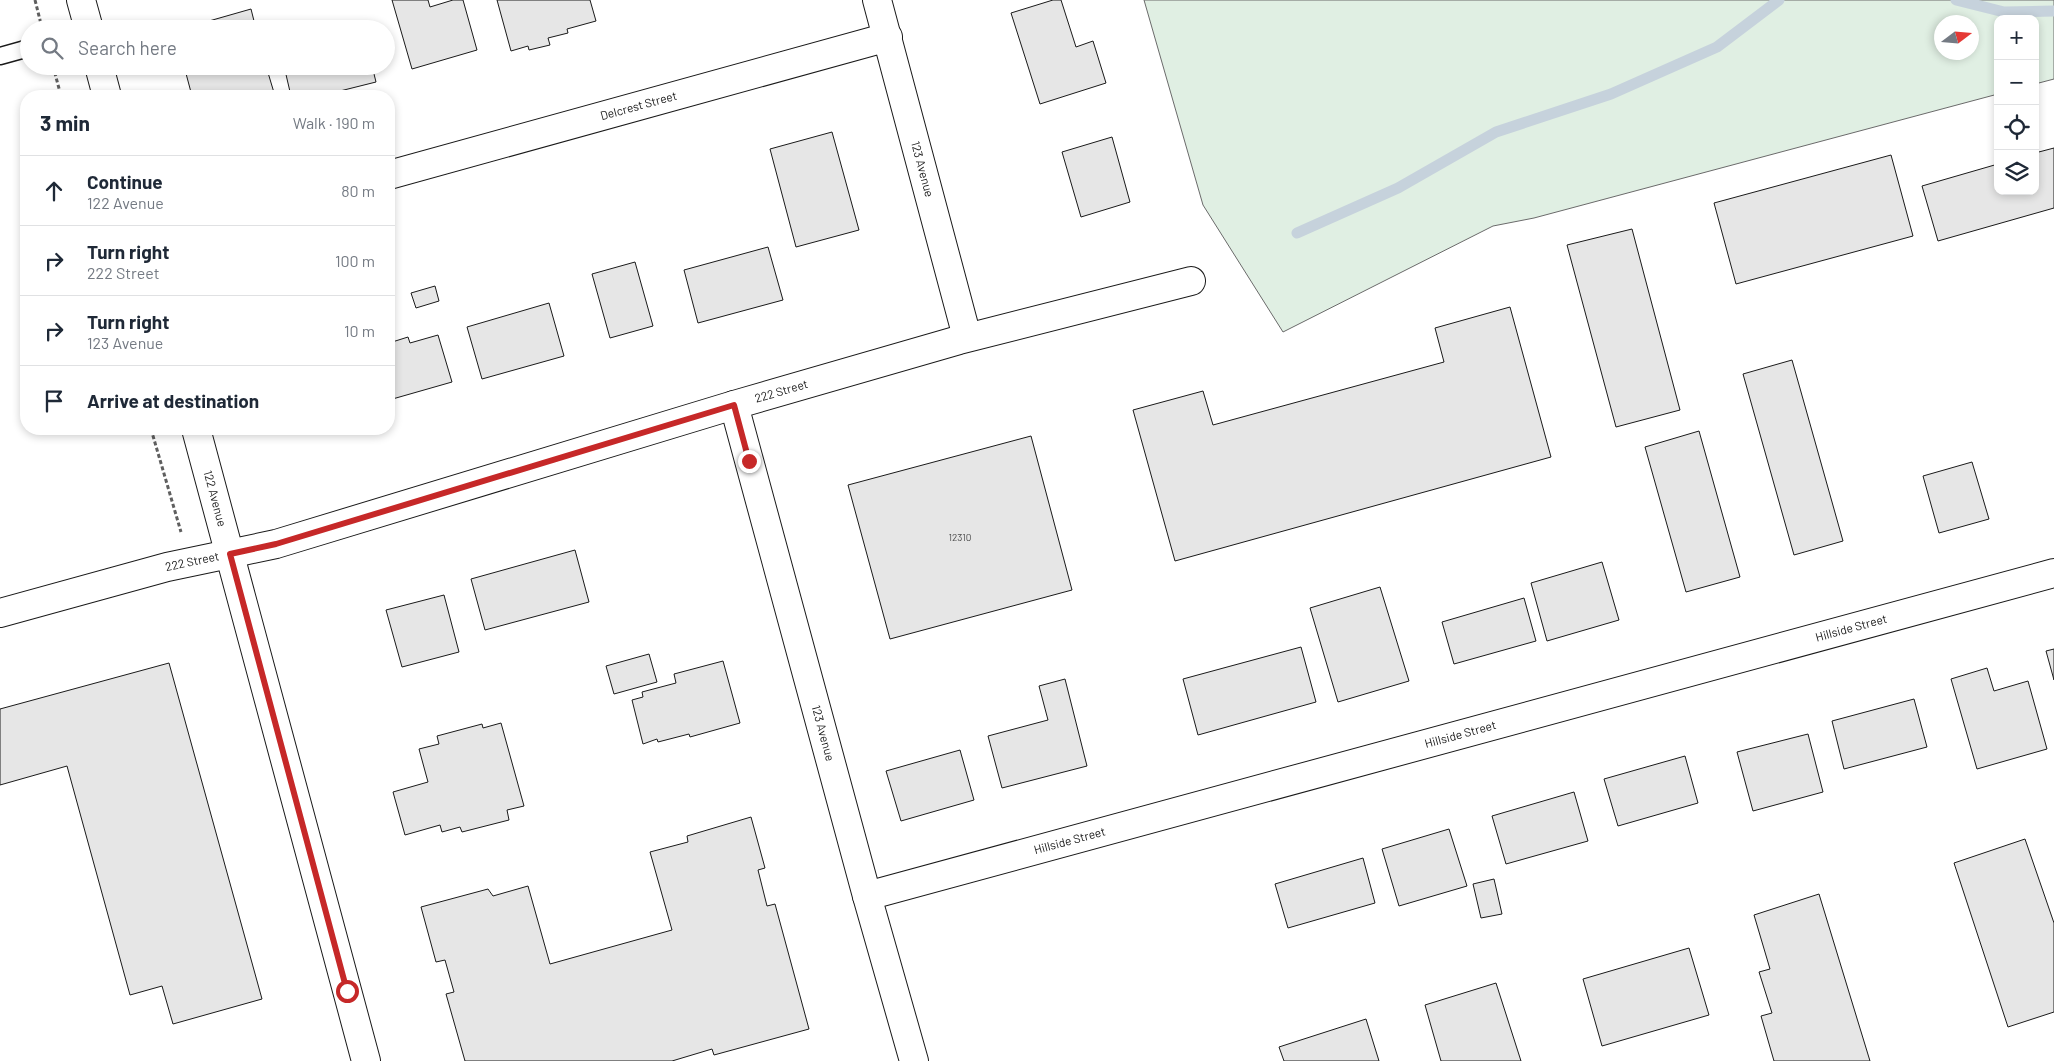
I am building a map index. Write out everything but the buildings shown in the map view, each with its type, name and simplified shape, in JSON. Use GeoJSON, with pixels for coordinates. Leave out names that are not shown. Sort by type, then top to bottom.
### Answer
{"type":"FeatureCollection","features":[{"type":"Feature","properties":{"kind":"street"},"geometry":{"type":"LineString","coordinates":[[81,0],[87,20]]}},
{"type":"Feature","properties":{"kind":"street","name":"123 Avenue"},"geometry":{"type":"LineString","coordinates":[[878,0],[968,337]]}},
{"type":"Feature","properties":{"kind":"street","name":"Delcrest Street"},"geometry":{"type":"LineString","coordinates":[[395,173],[888,37]]}},
{"type":"Feature","properties":{"kind":"street"},"geometry":{"type":"LineString","coordinates":[[101,75],[105,90]]}},
{"type":"Feature","properties":{"kind":"street","name":"222 Street"},"geometry":{"type":"LineString","coordinates":[[0,613],[168,567],[276,544],[734,405],[968,337],[1191,281]]}},
{"type":"Feature","properties":{"kind":"street","name":"123 Avenue"},"geometry":{"type":"LineString","coordinates":[[734,405],[867,896],[914,1061]]}},
{"type":"Feature","properties":{"kind":"street","name":"122 Avenue"},"geometry":{"type":"LineString","coordinates":[[198,435],[366,1061]]}},
{"type":"Feature","properties":{"kind":"street","name":"Hillside Street"},"geometry":{"type":"LineString","coordinates":[[867,896],[2054,573]]}},
{"type":"Feature","properties":{"kind":"lane"},"geometry":{"type":"LineString","coordinates":[[0,56],[20,50]]}},
{"type":"Feature","properties":{"kind":"path"},"geometry":{"type":"LineString","coordinates":[[35,0],[40,20]]}},
{"type":"Feature","properties":{"kind":"path"},"geometry":{"type":"LineString","coordinates":[[55,75],[59,90]]}},
{"type":"Feature","properties":{"kind":"path"},"geometry":{"type":"LineString","coordinates":[[153,435],[176,515]]}},
{"type":"Feature","properties":{"kind":"green space"},"geometry":{"type":"Polygon","coordinates":[[[1144,0],[2054,0],[2054,79],[2039,83],[2039,15],[1994,15],[1994,95],[1534,218],[1493,226],[1283,332],[1203,205],[1144,0]]]}},
{"type":"Feature","properties":{"kind":"waterway"},"geometry":{"type":"LineString","coordinates":[[1297,233],[1398,188],[1496,132],[1611,94],[1717,47],[1779,0]]}},
{"type":"Feature","properties":{"kind":"waterway"},"geometry":{"type":"LineString","coordinates":[[1956,0],[2004,12],[2054,11]]}},
{"type":"Feature","properties":{"kind":"route"},"geometry":{"type":"LineString","coordinates":[[347,991],[230,554],[276,544],[734,405],[749,461]]}}]}
